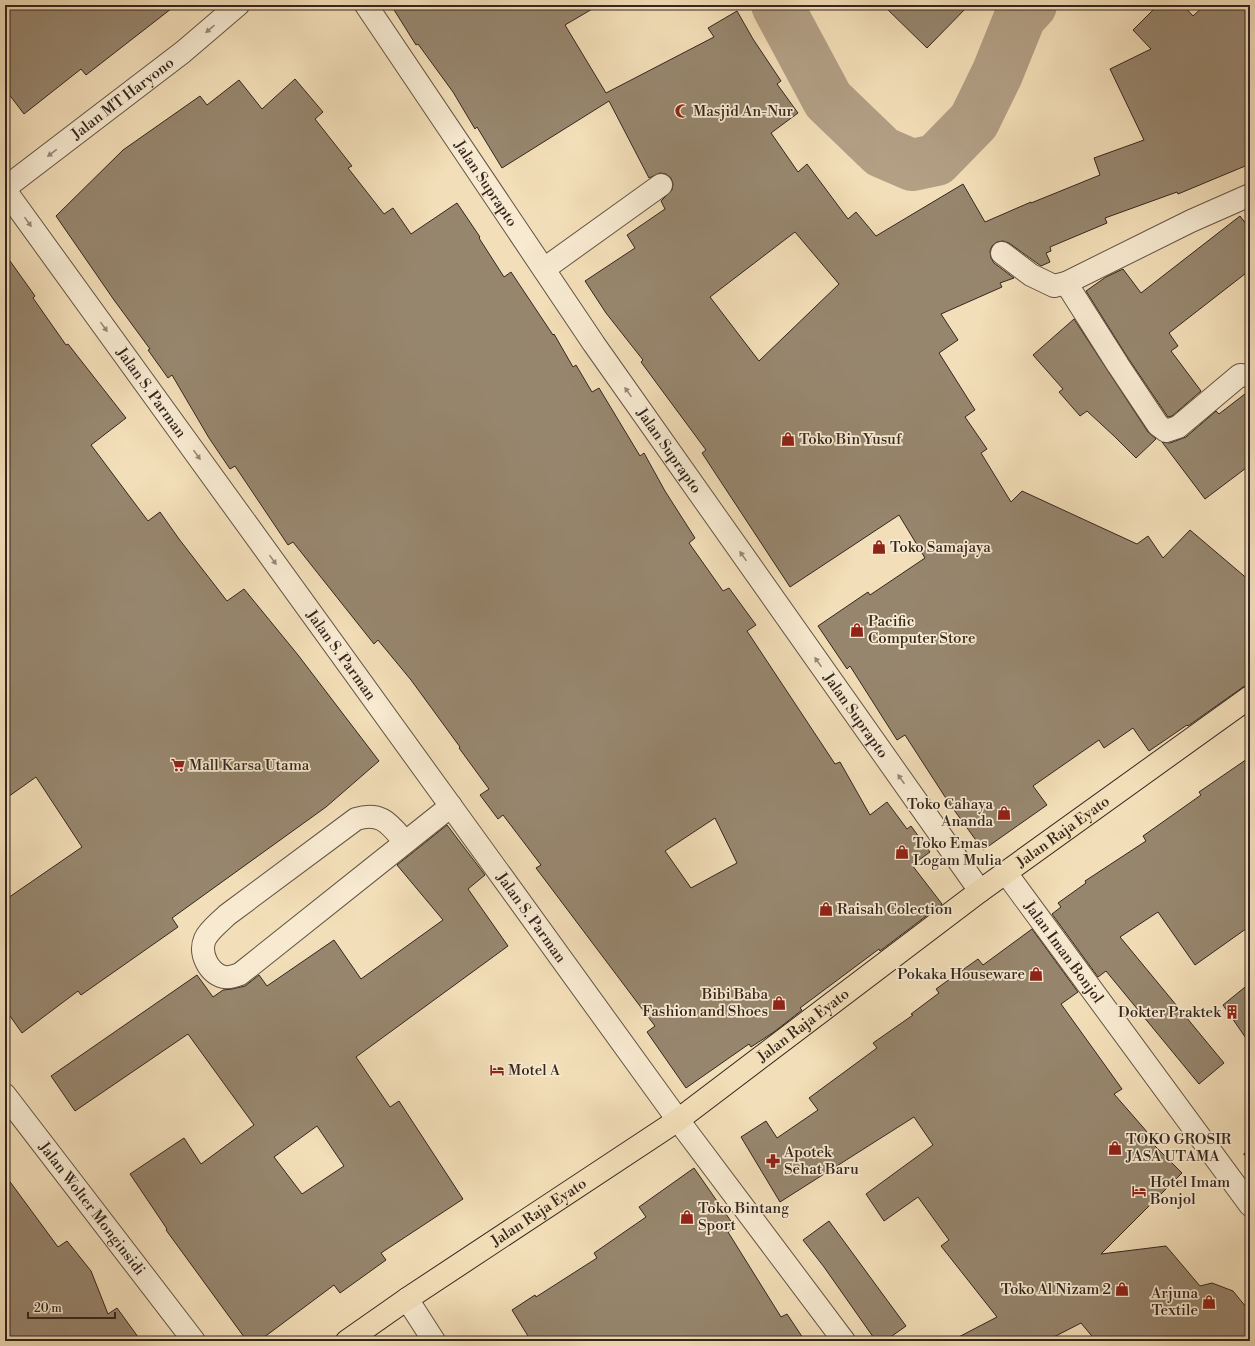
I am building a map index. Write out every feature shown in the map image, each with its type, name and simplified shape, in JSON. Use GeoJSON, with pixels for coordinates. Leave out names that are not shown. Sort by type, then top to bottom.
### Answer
{"type":"FeatureCollection","features":[{"type":"Feature","properties":{"kind":"main road","name":"Jalan Raja Eyato"},"geometry":{"type":"LineString","coordinates":[[347,1341],[407,1299],[678,1120],[980,891],[1250,696]]}},
{"type":"Feature","properties":{"kind":"street","name":"Jalan MT Haryono"},"geometry":{"type":"LineString","coordinates":[[5,189],[183,52],[238,5]]}},
{"type":"Feature","properties":{"kind":"street","name":"Jalan Suprapto"},"geometry":{"type":"LineString","coordinates":[[366,5],[594,344],[980,891]]}},
{"type":"Feature","properties":{"kind":"street"},"geometry":{"type":"LineString","coordinates":[[544,269],[661,185]]}},
{"type":"Feature","properties":{"kind":"street","name":"Jalan S. Parman"},"geometry":{"type":"LineString","coordinates":[[5,189],[678,1120],[844,1341]]}},
{"type":"Feature","properties":{"kind":"street"},"geometry":{"type":"LineString","coordinates":[[1002,252],[1031,275],[1054,286],[1066,283],[1191,221],[1250,195]]}},
{"type":"Feature","properties":{"kind":"street"},"geometry":{"type":"LineString","coordinates":[[1066,283],[1158,425],[1166,431],[1178,427],[1240,375],[1250,376]]}},
{"type":"Feature","properties":{"kind":"street"},"geometry":{"type":"LineString","coordinates":[[405,842],[386,821],[376,817],[366,816],[356,819],[227,915],[206,938],[203,949],[204,958],[215,973],[224,977],[240,974],[451,806]]}},
{"type":"Feature","properties":{"kind":"street","name":"Jalan Iman Bonjol"},"geometry":{"type":"LineString","coordinates":[[1006,873],[1250,1205]]}},
{"type":"Feature","properties":{"kind":"street","name":"Jalan Wolter Monginsidi"},"geometry":{"type":"LineString","coordinates":[[5,1095],[194,1341]]}},
{"type":"Feature","properties":{"kind":"street"},"geometry":{"type":"LineString","coordinates":[[407,1299],[434,1341]]}},
{"type":"Feature","properties":{"kind":"building"},"geometry":{"type":"Polygon","coordinates":[[[5,5],[176,5],[86,75],[81,69],[24,114],[5,89],[5,5]]]}},
{"type":"Feature","properties":{"kind":"building"},"geometry":{"type":"Polygon","coordinates":[[[391,5],[599,5],[565,25],[606,93],[714,37],[708,28],[737,11],[753,39],[781,81],[777,84],[798,113],[771,133],[798,172],[807,164],[848,219],[856,212],[876,236],[963,184],[985,222],[1100,175],[1094,158],[1144,140],[1110,69],[1151,49],[1133,30],[1158,5],[1183,5],[1193,16],[1205,5],[1250,5],[1250,164],[1178,194],[1177,192],[1105,218],[1107,223],[1050,247],[1051,251],[1046,253],[1050,262],[1041,266],[1009,243],[1003,241],[997,242],[992,246],[990,251],[991,258],[994,263],[1014,278],[1000,283],[1002,287],[941,314],[958,340],[939,353],[975,410],[965,417],[987,449],[981,453],[1011,502],[1022,491],[1137,544],[1148,536],[1163,558],[1190,530],[1250,581],[1250,685],[1243,687],[1188,726],[1187,725],[1149,751],[1133,728],[1104,748],[1099,740],[1033,786],[1047,805],[983,850],[949,803],[905,735],[897,740],[850,666],[847,669],[818,626],[868,592],[870,595],[925,558],[899,515],[790,587],[702,453],[706,450],[641,362],[643,360],[606,313],[585,281],[635,248],[627,235],[665,209],[661,201],[672,190],[673,184],[671,178],[666,174],[660,173],[649,178],[609,101],[502,168],[477,127],[475,129],[453,92],[418,44],[416,45],[391,5]],[[795,232],[710,297],[759,361],[839,284],[795,232]]]}},
{"type":"Feature","properties":{"kind":"building"},"geometry":{"type":"Polygon","coordinates":[[[883,5],[969,5],[927,48],[883,5]]]}},
{"type":"Feature","properties":{"kind":"building"},"geometry":{"type":"Polygon","coordinates":[[[295,79],[323,112],[315,119],[352,166],[348,168],[384,214],[393,208],[411,234],[457,203],[504,277],[511,272],[553,335],[554,334],[573,367],[576,365],[592,392],[599,388],[640,456],[644,453],[665,491],[695,538],[689,543],[723,591],[729,588],[756,625],[747,631],[835,764],[840,762],[870,815],[887,802],[907,829],[911,826],[930,852],[912,865],[942,904],[880,951],[879,949],[800,1008],[802,1010],[774,1032],[751,1047],[749,1044],[686,1088],[647,1032],[655,1026],[536,868],[541,865],[503,815],[498,819],[480,795],[489,789],[459,748],[460,747],[411,680],[378,640],[374,644],[293,542],[288,545],[235,466],[230,469],[209,438],[172,375],[168,378],[148,350],[150,349],[56,216],[123,150],[200,96],[207,105],[239,80],[262,109],[295,79]],[[715,818],[665,851],[691,888],[737,863],[715,818]]]}},
{"type":"Feature","properties":{"kind":"building"},"geometry":{"type":"Polygon","coordinates":[[[1240,216],[1250,229],[1250,270],[1169,333],[1178,346],[1171,351],[1201,391],[1172,416],[1168,417],[1128,358],[1086,291],[1106,277],[1123,269],[1141,293],[1240,216]]]}},
{"type":"Feature","properties":{"kind":"building"},"geometry":{"type":"Polygon","coordinates":[[[5,254],[35,296],[33,298],[66,345],[68,344],[126,418],[91,445],[148,521],[160,512],[227,601],[244,589],[298,655],[379,761],[326,807],[172,918],[178,927],[81,995],[78,991],[22,1033],[5,1009],[5,900],[82,847],[36,777],[5,799],[5,254]]]}},
{"type":"Feature","properties":{"kind":"building"},"geometry":{"type":"Polygon","coordinates":[[[1074,319],[1148,432],[1156,439],[1136,458],[1087,411],[1080,416],[1059,392],[1063,389],[1033,355],[1074,319]]]}},
{"type":"Feature","properties":{"kind":"building"},"geometry":{"type":"Polygon","coordinates":[[[1250,390],[1250,465],[1205,499],[1162,442],[1170,443],[1186,437],[1216,411],[1219,414],[1250,390]]]}},
{"type":"Feature","properties":{"kind":"building"},"geometry":{"type":"Polygon","coordinates":[[[1250,757],[1250,926],[1195,965],[1158,912],[1120,937],[1224,1063],[1199,1084],[1106,971],[1098,977],[1052,914],[1061,907],[1058,903],[1086,883],[1085,881],[1146,841],[1143,836],[1201,795],[1199,792],[1250,757]]]}},
{"type":"Feature","properties":{"kind":"building"},"geometry":{"type":"Polygon","coordinates":[[[447,825],[485,875],[468,889],[508,946],[356,1057],[390,1107],[399,1101],[463,1199],[381,1253],[386,1260],[340,1293],[334,1285],[259,1341],[247,1341],[166,1230],[167,1229],[130,1174],[184,1138],[201,1164],[254,1125],[188,1034],[75,1111],[51,1076],[197,975],[213,997],[223,990],[245,986],[259,975],[267,986],[334,940],[361,979],[443,920],[397,865],[447,825]],[[317,1126],[274,1157],[302,1194],[344,1166],[317,1126]]]}},
{"type":"Feature","properties":{"kind":"building"},"geometry":{"type":"Polygon","coordinates":[[[1032,929],[1078,992],[1061,1004],[1122,1089],[1114,1094],[1155,1141],[1152,1143],[1182,1173],[1101,1254],[1166,1246],[1200,1286],[1212,1283],[1233,1291],[1250,1312],[1250,1341],[1096,1341],[1081,1323],[1046,1341],[951,1341],[997,1317],[941,1246],[949,1240],[918,1197],[884,1221],[866,1194],[933,1145],[914,1117],[780,1202],[741,1137],[766,1121],[777,1138],[818,1110],[809,1098],[877,1048],[873,1043],[913,1015],[911,1014],[939,993],[936,989],[978,959],[983,965],[1032,929]]]}},
{"type":"Feature","properties":{"kind":"building"},"geometry":{"type":"Polygon","coordinates":[[[1250,983],[1250,1044],[1223,1005],[1250,983]]]}},
{"type":"Feature","properties":{"kind":"building"},"geometry":{"type":"Polygon","coordinates":[[[694,1168],[735,1227],[728,1232],[781,1317],[787,1314],[805,1341],[531,1341],[512,1310],[535,1295],[536,1297],[597,1258],[594,1253],[646,1217],[639,1207],[694,1168]]]}},
{"type":"Feature","properties":{"kind":"building"},"geometry":{"type":"Polygon","coordinates":[[[5,1175],[58,1247],[67,1241],[91,1271],[108,1314],[117,1308],[141,1341],[5,1341],[5,1175]]]}},
{"type":"Feature","properties":{"kind":"building"},"geometry":{"type":"Polygon","coordinates":[[[829,1221],[906,1326],[885,1341],[876,1341],[824,1267],[803,1240],[829,1221]]]}},
{"type":"Feature","properties":{"kind":"waterway"},"geometry":{"type":"LineString","coordinates":[[777,5],[828,100],[882,152],[912,165],[936,160],[974,121],[997,74],[1020,17],[1031,5]]}},
{"type":"Feature","properties":{"kind":"place","name":"Masjid An-Nur"},"geometry":{"type":"Point","coordinates":[682,111]}},
{"type":"Feature","properties":{"kind":"place","name":"Toko Bin Yusuf"},"geometry":{"type":"Point","coordinates":[788,439]}},
{"type":"Feature","properties":{"kind":"place","name":"Toko Samajaya"},"geometry":{"type":"Point","coordinates":[879,547]}},
{"type":"Feature","properties":{"kind":"place","name":"Pacific Computer Store"},"geometry":{"type":"Point","coordinates":[857,630]}},
{"type":"Feature","properties":{"kind":"place","name":"Mall Karsa Utama"},"geometry":{"type":"Point","coordinates":[178,765]}},
{"type":"Feature","properties":{"kind":"place","name":"Toko Cahaya Ananda"},"geometry":{"type":"Point","coordinates":[1004,813]}},
{"type":"Feature","properties":{"kind":"place","name":"Toko Emas Logam Mulia"},"geometry":{"type":"Point","coordinates":[902,852]}},
{"type":"Feature","properties":{"kind":"place","name":"Raisah Colection"},"geometry":{"type":"Point","coordinates":[826,909]}},
{"type":"Feature","properties":{"kind":"place","name":"Pokaka Houseware"},"geometry":{"type":"Point","coordinates":[1036,974]}},
{"type":"Feature","properties":{"kind":"place","name":"Bibi Baba Fashion and Shoes"},"geometry":{"type":"Point","coordinates":[779,1003]}},
{"type":"Feature","properties":{"kind":"place","name":"Dokter Praktek"},"geometry":{"type":"Point","coordinates":[1232,1012]}},
{"type":"Feature","properties":{"kind":"place","name":"Motel A"},"geometry":{"type":"Point","coordinates":[497,1070]}},
{"type":"Feature","properties":{"kind":"place","name":"TOKO GROSIR JASA UTAMA"},"geometry":{"type":"Point","coordinates":[1115,1148]}},
{"type":"Feature","properties":{"kind":"place","name":"Apotek Sehat Baru"},"geometry":{"type":"Point","coordinates":[773,1161]}},
{"type":"Feature","properties":{"kind":"place","name":"Hotel Imam Bonjol"},"geometry":{"type":"Point","coordinates":[1139,1191]}},
{"type":"Feature","properties":{"kind":"place","name":"Toko Bintang Sport"},"geometry":{"type":"Point","coordinates":[687,1217]}},
{"type":"Feature","properties":{"kind":"place","name":"Toko Al Nizam 2"},"geometry":{"type":"Point","coordinates":[1122,1289]}},
{"type":"Feature","properties":{"kind":"place","name":"Arjuna Textile"},"geometry":{"type":"Point","coordinates":[1209,1302]}}]}
